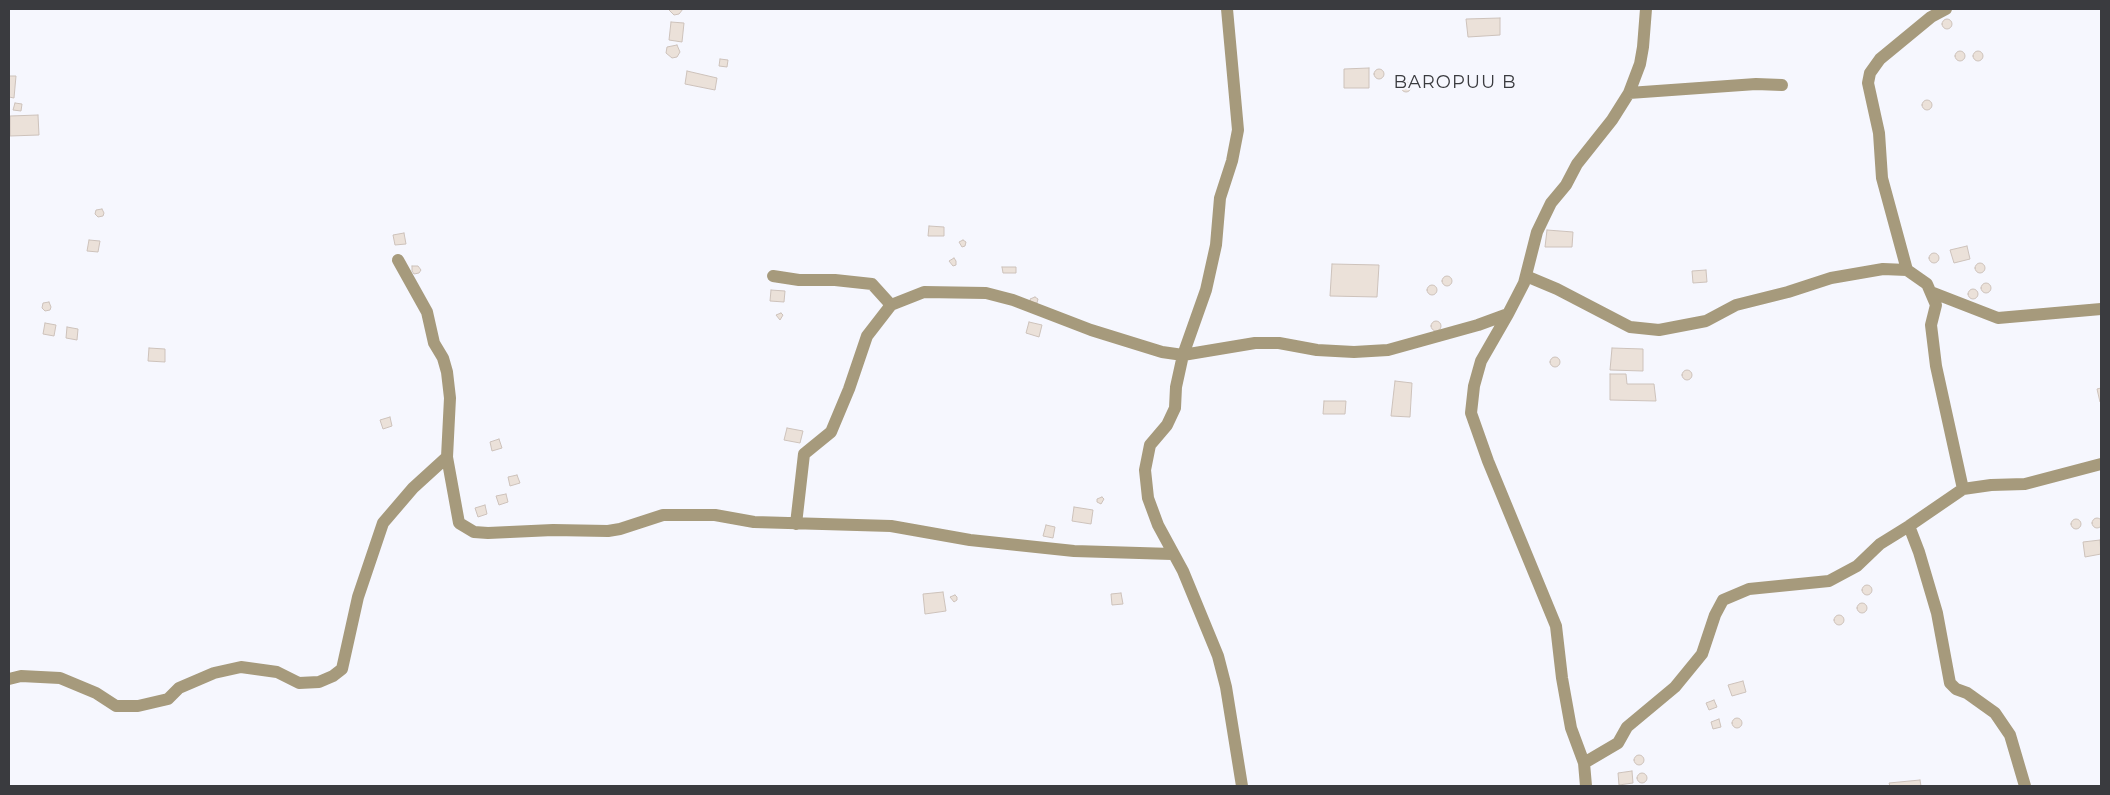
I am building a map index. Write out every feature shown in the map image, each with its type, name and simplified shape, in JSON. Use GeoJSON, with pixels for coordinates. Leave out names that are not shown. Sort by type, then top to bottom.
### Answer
{"type":"FeatureCollection","features":[{"type":"Feature","properties":{"kind":"street"},"geometry":{"type":"LineString","coordinates":[[1227,9],[1238,130],[1232,161],[1220,198],[1216,245],[1206,290],[1183,355],[1176,387],[1174,408],[1167,425],[1150,445],[1145,470],[1148,498],[1172,554],[1183,571],[1218,656],[1226,687],[1242,786]]}},
{"type":"Feature","properties":{"kind":"street"},"geometry":{"type":"LineString","coordinates":[[1586,786],[1584,763],[1571,728],[1562,678],[1556,626],[1488,461],[1471,413],[1474,386],[1480,360],[1524,283],[1537,232],[1551,203],[1566,185],[1578,164],[1612,120],[1629,93],[1640,64],[1646,9]]}},
{"type":"Feature","properties":{"kind":"street"},"geometry":{"type":"LineString","coordinates":[[1907,270],[1882,178],[1879,133],[1868,83],[1870,73],[1880,59],[1931,16],[1946,9]]}},
{"type":"Feature","properties":{"kind":"street"},"geometry":{"type":"LineString","coordinates":[[1629,93],[1756,84],[1782,85]]}},
{"type":"Feature","properties":{"kind":"street"},"geometry":{"type":"LineString","coordinates":[[398,260],[427,312],[434,343],[443,358],[447,372],[450,398],[447,457],[459,523],[474,532],[488,534],[553,530],[608,531],[662,515],[715,515],[754,522],[891,526],[970,540],[1020,546],[1121,553],[1172,554]]}},
{"type":"Feature","properties":{"kind":"street"},"geometry":{"type":"LineString","coordinates":[[1526,276],[1557,289],[1630,327],[1659,330],[1706,322],[1736,306],[1831,278],[1883,269],[1907,270],[1927,284],[1936,304],[1931,325],[1936,366],[1963,489]]}},
{"type":"Feature","properties":{"kind":"street"},"geometry":{"type":"LineString","coordinates":[[773,276],[800,280],[836,280],[872,284],[891,305]]}},
{"type":"Feature","properties":{"kind":"street"},"geometry":{"type":"LineString","coordinates":[[796,524],[804,454],[831,432],[849,389],[867,336],[891,305],[924,292],[986,293],[1013,300],[1099,333],[1162,352],[1183,355],[1255,343],[1279,343],[1317,350],[1354,352],[1388,350],[1478,325],[1508,314]]}},
{"type":"Feature","properties":{"kind":"street"},"geometry":{"type":"LineString","coordinates":[[1931,292],[1998,318],[2101,308]]}},
{"type":"Feature","properties":{"kind":"street"},"geometry":{"type":"LineString","coordinates":[[9,679],[20,676],[60,678],[96,693],[116,706],[138,706],[168,699],[179,688],[214,673],[241,668],[277,672],[299,683],[319,682],[333,676],[342,669],[358,597],[383,523],[413,488],[447,457]]}},
{"type":"Feature","properties":{"kind":"street"},"geometry":{"type":"LineString","coordinates":[[1584,763],[1618,743],[1627,727],[1675,687],[1702,654],[1715,615],[1723,600],[1749,588],[1828,581],[1857,566],[1880,544],[1963,489],[1991,485],[2024,484],[2101,464]]}},
{"type":"Feature","properties":{"kind":"street"},"geometry":{"type":"LineString","coordinates":[[1909,526],[1919,552],[1937,613],[1950,682],[1956,689],[1967,693],[1995,713],[2010,735],[2025,786]]}},
{"type":"Feature","properties":{"kind":"building"},"geometry":{"type":"Polygon","coordinates":[[[668,9],[683,9],[679,14],[674,15],[668,9]]]}},
{"type":"Feature","properties":{"kind":"building"},"geometry":{"type":"Polygon","coordinates":[[[1500,18],[1500,35],[1468,37],[1466,19],[1500,18]]]}},
{"type":"Feature","properties":{"kind":"building"},"geometry":{"type":"Polygon","coordinates":[[[1945,19],[1949,19],[1952,24],[1951,28],[1945,29],[1942,26],[1942,22],[1945,19]]]}},
{"type":"Feature","properties":{"kind":"building"},"geometry":{"type":"Polygon","coordinates":[[[671,22],[684,23],[682,42],[669,40],[671,22]]]}},
{"type":"Feature","properties":{"kind":"building"},"geometry":{"type":"Polygon","coordinates":[[[677,45],[680,52],[677,57],[672,58],[666,53],[667,47],[677,45]]]}},
{"type":"Feature","properties":{"kind":"building"},"geometry":{"type":"Polygon","coordinates":[[[1958,51],[1962,51],[1965,56],[1964,60],[1958,61],[1955,58],[1955,54],[1958,51]]]}},
{"type":"Feature","properties":{"kind":"building"},"geometry":{"type":"Polygon","coordinates":[[[1976,51],[1980,51],[1983,56],[1982,60],[1976,61],[1973,58],[1973,54],[1976,51]]]}},
{"type":"Feature","properties":{"kind":"building"},"geometry":{"type":"Polygon","coordinates":[[[720,59],[728,60],[727,67],[719,66],[720,59]]]}},
{"type":"Feature","properties":{"kind":"building"},"geometry":{"type":"Polygon","coordinates":[[[1369,68],[1369,88],[1344,88],[1344,69],[1369,68]]]}},
{"type":"Feature","properties":{"kind":"building"},"geometry":{"type":"Polygon","coordinates":[[[1377,69],[1381,69],[1384,74],[1383,78],[1377,79],[1374,76],[1374,72],[1377,69]]]}},
{"type":"Feature","properties":{"kind":"building"},"geometry":{"type":"Polygon","coordinates":[[[687,71],[717,78],[715,90],[685,84],[687,71]]]}},
{"type":"Feature","properties":{"kind":"building"},"geometry":{"type":"Polygon","coordinates":[[[9,76],[16,76],[14,98],[9,97],[9,76]]]}},
{"type":"Feature","properties":{"kind":"building"},"geometry":{"type":"Polygon","coordinates":[[[1404,82],[1408,82],[1411,87],[1410,91],[1404,92],[1401,89],[1401,85],[1404,82]]]}},
{"type":"Feature","properties":{"kind":"building"},"geometry":{"type":"Polygon","coordinates":[[[1925,100],[1929,100],[1932,105],[1931,109],[1925,110],[1922,107],[1922,103],[1925,100]]]}},
{"type":"Feature","properties":{"kind":"building"},"geometry":{"type":"Polygon","coordinates":[[[15,103],[22,104],[21,111],[13,110],[15,103]]]}},
{"type":"Feature","properties":{"kind":"building"},"geometry":{"type":"Polygon","coordinates":[[[38,115],[39,135],[10,136],[10,116],[38,115]]]}},
{"type":"Feature","properties":{"kind":"building"},"geometry":{"type":"Polygon","coordinates":[[[102,209],[103,216],[98,217],[95,214],[96,210],[102,209]]]}},
{"type":"Feature","properties":{"kind":"building"},"geometry":{"type":"Polygon","coordinates":[[[929,226],[944,227],[944,236],[928,236],[929,226]]]}},
{"type":"Feature","properties":{"kind":"building"},"geometry":{"type":"Polygon","coordinates":[[[1547,230],[1573,232],[1572,247],[1545,247],[1547,230]]]}},
{"type":"Feature","properties":{"kind":"building"},"geometry":{"type":"Polygon","coordinates":[[[404,233],[406,244],[395,245],[393,235],[404,233]]]}},
{"type":"Feature","properties":{"kind":"building"},"geometry":{"type":"Polygon","coordinates":[[[89,240],[100,241],[98,252],[87,251],[89,240]]]}},
{"type":"Feature","properties":{"kind":"building"},"geometry":{"type":"Polygon","coordinates":[[[963,240],[966,242],[965,246],[962,247],[959,242],[963,240]]]}},
{"type":"Feature","properties":{"kind":"building"},"geometry":{"type":"Polygon","coordinates":[[[1967,246],[1970,259],[1954,263],[1950,250],[1967,246]]]}},
{"type":"Feature","properties":{"kind":"building"},"geometry":{"type":"Polygon","coordinates":[[[1932,253],[1936,253],[1939,258],[1938,262],[1932,263],[1929,260],[1929,256],[1932,253]]]}},
{"type":"Feature","properties":{"kind":"building"},"geometry":{"type":"Polygon","coordinates":[[[954,258],[956,265],[953,266],[949,261],[954,258]]]}},
{"type":"Feature","properties":{"kind":"building"},"geometry":{"type":"Polygon","coordinates":[[[1978,263],[1982,263],[1985,268],[1984,272],[1978,273],[1975,270],[1975,266],[1978,263]]]}},
{"type":"Feature","properties":{"kind":"building"},"geometry":{"type":"Polygon","coordinates":[[[1332,264],[1379,265],[1377,297],[1330,296],[1332,264]]]}},
{"type":"Feature","properties":{"kind":"building"},"geometry":{"type":"Polygon","coordinates":[[[412,266],[418,266],[421,270],[419,273],[414,274],[412,266]]]}},
{"type":"Feature","properties":{"kind":"building"},"geometry":{"type":"Polygon","coordinates":[[[1002,267],[1016,267],[1016,273],[1003,273],[1002,267]]]}},
{"type":"Feature","properties":{"kind":"building"},"geometry":{"type":"Polygon","coordinates":[[[1706,270],[1707,282],[1693,283],[1692,271],[1706,270]]]}},
{"type":"Feature","properties":{"kind":"building"},"geometry":{"type":"Polygon","coordinates":[[[1445,276],[1449,276],[1452,281],[1451,285],[1445,286],[1442,283],[1442,279],[1445,276]]]}},
{"type":"Feature","properties":{"kind":"building"},"geometry":{"type":"Polygon","coordinates":[[[1984,283],[1988,283],[1991,288],[1990,292],[1984,293],[1981,290],[1981,286],[1984,283]]]}},
{"type":"Feature","properties":{"kind":"building"},"geometry":{"type":"Polygon","coordinates":[[[1430,285],[1434,285],[1437,290],[1436,294],[1430,295],[1427,292],[1427,288],[1430,285]]]}},
{"type":"Feature","properties":{"kind":"building"},"geometry":{"type":"Polygon","coordinates":[[[1971,289],[1975,289],[1978,294],[1977,298],[1971,299],[1968,296],[1968,292],[1971,289]]]}},
{"type":"Feature","properties":{"kind":"building"},"geometry":{"type":"Polygon","coordinates":[[[771,290],[785,291],[784,302],[770,301],[771,290]]]}},
{"type":"Feature","properties":{"kind":"building"},"geometry":{"type":"Polygon","coordinates":[[[1035,297],[1038,299],[1037,303],[1031,302],[1030,299],[1035,297]]]}},
{"type":"Feature","properties":{"kind":"building"},"geometry":{"type":"Polygon","coordinates":[[[49,302],[50,310],[45,311],[42,308],[43,303],[49,302]]]}},
{"type":"Feature","properties":{"kind":"building"},"geometry":{"type":"Polygon","coordinates":[[[781,313],[783,315],[780,320],[776,315],[781,313]]]}},
{"type":"Feature","properties":{"kind":"building"},"geometry":{"type":"Polygon","coordinates":[[[1434,321],[1438,321],[1441,326],[1440,330],[1434,331],[1431,328],[1431,324],[1434,321]]]}},
{"type":"Feature","properties":{"kind":"building"},"geometry":{"type":"Polygon","coordinates":[[[1029,322],[1042,325],[1039,337],[1026,333],[1029,322]]]}},
{"type":"Feature","properties":{"kind":"building"},"geometry":{"type":"Polygon","coordinates":[[[45,323],[56,325],[54,336],[43,334],[45,323]]]}},
{"type":"Feature","properties":{"kind":"building"},"geometry":{"type":"Polygon","coordinates":[[[67,327],[78,329],[77,340],[66,338],[67,327]]]}},
{"type":"Feature","properties":{"kind":"building"},"geometry":{"type":"Polygon","coordinates":[[[149,348],[165,349],[165,362],[148,361],[149,348]]]}},
{"type":"Feature","properties":{"kind":"building"},"geometry":{"type":"Polygon","coordinates":[[[1612,348],[1643,349],[1643,371],[1610,370],[1612,348]]]}},
{"type":"Feature","properties":{"kind":"building"},"geometry":{"type":"Polygon","coordinates":[[[1553,357],[1557,357],[1560,362],[1559,366],[1553,367],[1550,364],[1550,360],[1553,357]]]}},
{"type":"Feature","properties":{"kind":"building"},"geometry":{"type":"Polygon","coordinates":[[[1685,370],[1689,370],[1692,375],[1691,379],[1685,380],[1682,377],[1682,373],[1685,370]]]}},
{"type":"Feature","properties":{"kind":"building"},"geometry":{"type":"Polygon","coordinates":[[[1610,374],[1626,374],[1627,384],[1654,384],[1656,401],[1610,400],[1610,374]]]}},
{"type":"Feature","properties":{"kind":"building"},"geometry":{"type":"Polygon","coordinates":[[[1395,381],[1412,383],[1410,417],[1391,416],[1395,381]]]}},
{"type":"Feature","properties":{"kind":"building"},"geometry":{"type":"Polygon","coordinates":[[[2101,388],[2101,401],[2100,402],[2097,389],[2101,388]]]}},
{"type":"Feature","properties":{"kind":"building"},"geometry":{"type":"Polygon","coordinates":[[[1324,401],[1346,401],[1345,414],[1323,414],[1324,401]]]}},
{"type":"Feature","properties":{"kind":"building"},"geometry":{"type":"Polygon","coordinates":[[[390,417],[392,426],[383,429],[380,420],[390,417]]]}},
{"type":"Feature","properties":{"kind":"building"},"geometry":{"type":"Polygon","coordinates":[[[787,428],[803,431],[800,443],[784,440],[787,428]]]}},
{"type":"Feature","properties":{"kind":"building"},"geometry":{"type":"Polygon","coordinates":[[[499,439],[502,448],[492,451],[490,442],[499,439]]]}},
{"type":"Feature","properties":{"kind":"building"},"geometry":{"type":"Polygon","coordinates":[[[517,475],[520,483],[510,486],[508,477],[517,475]]]}},
{"type":"Feature","properties":{"kind":"building"},"geometry":{"type":"Polygon","coordinates":[[[506,494],[508,502],[499,505],[496,496],[506,494]]]}},
{"type":"Feature","properties":{"kind":"building"},"geometry":{"type":"Polygon","coordinates":[[[1102,497],[1104,499],[1101,504],[1097,502],[1097,499],[1102,497]]]}},
{"type":"Feature","properties":{"kind":"building"},"geometry":{"type":"Polygon","coordinates":[[[485,505],[487,514],[478,517],[475,508],[485,505]]]}},
{"type":"Feature","properties":{"kind":"building"},"geometry":{"type":"Polygon","coordinates":[[[1074,507],[1093,510],[1091,524],[1072,521],[1074,507]]]}},
{"type":"Feature","properties":{"kind":"building"},"geometry":{"type":"Polygon","coordinates":[[[2097,518],[2102,523],[2097,528],[2092,523],[2097,518]]]}},
{"type":"Feature","properties":{"kind":"building"},"geometry":{"type":"Polygon","coordinates":[[[2074,519],[2078,519],[2081,524],[2080,528],[2074,529],[2071,526],[2071,522],[2074,519]]]}},
{"type":"Feature","properties":{"kind":"building"},"geometry":{"type":"Polygon","coordinates":[[[1046,525],[1055,527],[1053,538],[1043,536],[1046,525]]]}},
{"type":"Feature","properties":{"kind":"building"},"geometry":{"type":"Polygon","coordinates":[[[2100,540],[2101,554],[2085,557],[2083,542],[2100,540]]]}},
{"type":"Feature","properties":{"kind":"building"},"geometry":{"type":"Polygon","coordinates":[[[1865,585],[1869,585],[1872,590],[1871,594],[1865,595],[1862,592],[1862,588],[1865,585]]]}},
{"type":"Feature","properties":{"kind":"building"},"geometry":{"type":"Polygon","coordinates":[[[943,592],[946,611],[925,614],[923,594],[943,592]]]}},
{"type":"Feature","properties":{"kind":"building"},"geometry":{"type":"Polygon","coordinates":[[[1121,593],[1123,604],[1112,605],[1111,594],[1121,593]]]}},
{"type":"Feature","properties":{"kind":"building"},"geometry":{"type":"Polygon","coordinates":[[[955,595],[957,600],[954,602],[950,597],[955,595]]]}},
{"type":"Feature","properties":{"kind":"building"},"geometry":{"type":"Polygon","coordinates":[[[1860,603],[1864,603],[1867,608],[1866,612],[1860,613],[1857,610],[1857,606],[1860,603]]]}},
{"type":"Feature","properties":{"kind":"building"},"geometry":{"type":"Polygon","coordinates":[[[1837,615],[1841,615],[1844,620],[1843,624],[1837,625],[1834,622],[1834,618],[1837,615]]]}},
{"type":"Feature","properties":{"kind":"building"},"geometry":{"type":"Polygon","coordinates":[[[1743,681],[1746,692],[1732,696],[1728,685],[1743,681]]]}},
{"type":"Feature","properties":{"kind":"building"},"geometry":{"type":"Polygon","coordinates":[[[1714,700],[1717,707],[1709,710],[1706,703],[1714,700]]]}},
{"type":"Feature","properties":{"kind":"building"},"geometry":{"type":"Polygon","coordinates":[[[1735,718],[1739,718],[1742,723],[1741,727],[1735,728],[1732,725],[1732,721],[1735,718]]]}},
{"type":"Feature","properties":{"kind":"building"},"geometry":{"type":"Polygon","coordinates":[[[1719,719],[1721,727],[1713,729],[1711,722],[1719,719]]]}},
{"type":"Feature","properties":{"kind":"building"},"geometry":{"type":"Polygon","coordinates":[[[1637,755],[1641,755],[1644,760],[1643,764],[1637,765],[1634,762],[1634,758],[1637,755]]]}},
{"type":"Feature","properties":{"kind":"building"},"geometry":{"type":"Polygon","coordinates":[[[1632,771],[1633,783],[1619,785],[1618,773],[1632,771]]]}},
{"type":"Feature","properties":{"kind":"building"},"geometry":{"type":"Polygon","coordinates":[[[1640,773],[1644,773],[1647,778],[1646,782],[1640,783],[1637,780],[1637,776],[1640,773]]]}},
{"type":"Feature","properties":{"kind":"building"},"geometry":{"type":"Polygon","coordinates":[[[1920,780],[1921,786],[1890,786],[1889,783],[1920,780]]]}},
{"type":"Feature","properties":{"kind":"district","name":"BAROPUU B"},"geometry":{"type":"Point","coordinates":[1455,83]}}]}
